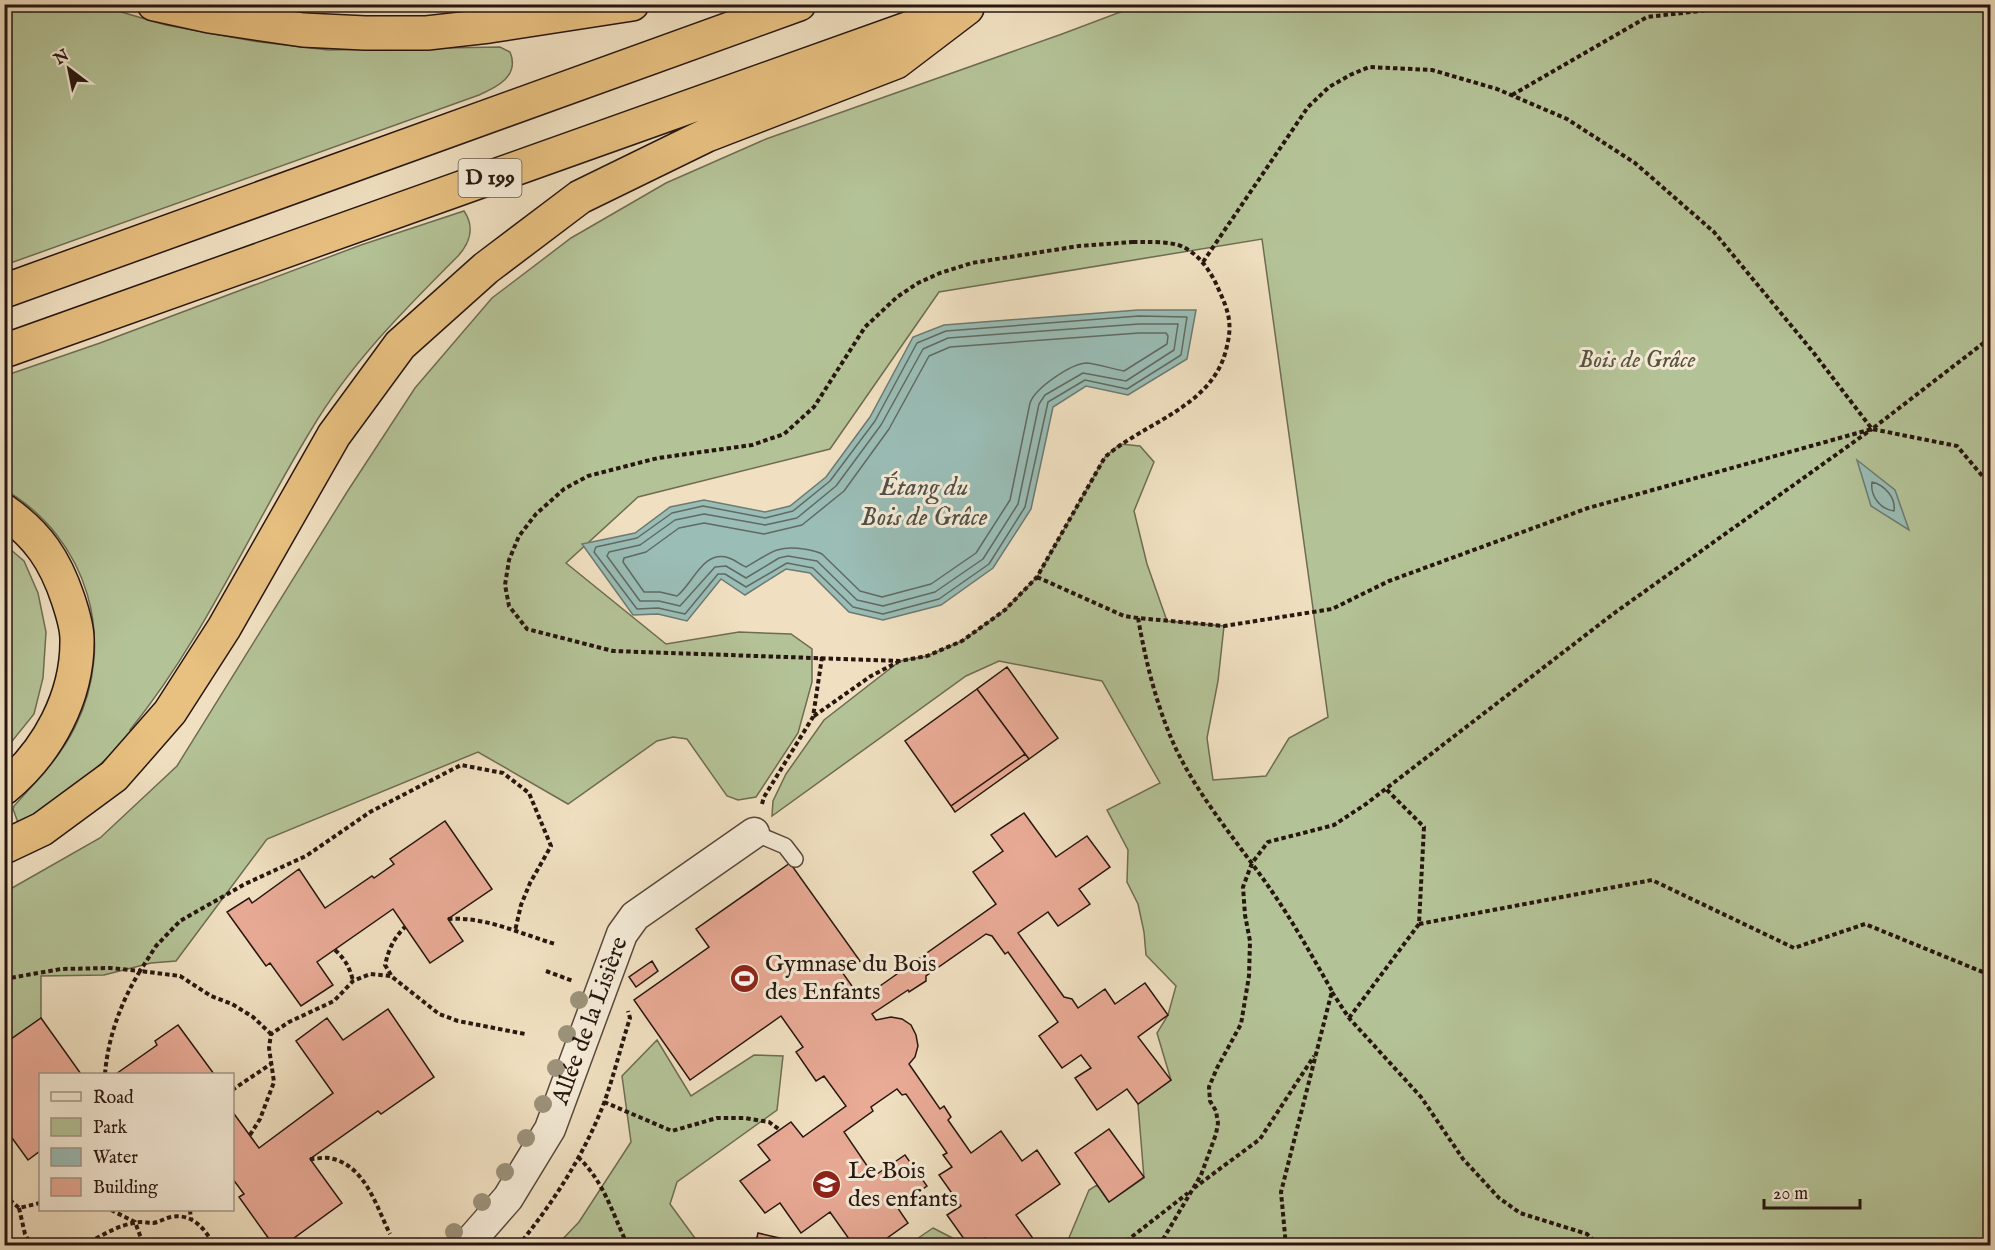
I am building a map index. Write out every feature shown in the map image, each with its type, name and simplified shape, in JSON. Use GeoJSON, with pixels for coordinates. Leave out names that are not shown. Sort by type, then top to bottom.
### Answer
{"type":"FeatureCollection","features":[{"type":"Feature","properties":{"kind":"highway"},"geometry":{"type":"LineString","coordinates":[[154,4],[303,30],[427,33],[592,12],[632,4]]}},
{"type":"Feature","properties":{"kind":"highway","name":"D 199"},"geometry":{"type":"LineString","coordinates":[[4,291],[799,4]]}},
{"type":"Feature","properties":{"kind":"highway"},"geometry":{"type":"LineString","coordinates":[[4,847],[42,829],[114,776],[170,712],[224,628],[334,435],[400,345],[486,268],[580,197],[707,135],[896,62],[971,6]]}},
{"type":"Feature","properties":{"kind":"highway","name":"D 199"},"geometry":{"type":"LineString","coordinates":[[4,351],[971,6]]}},
{"type":"Feature","properties":{"kind":"highway"},"geometry":{"type":"LineString","coordinates":[[4,511],[35,536],[51,557],[69,602],[78,638],[75,668],[68,699],[57,724],[35,756],[4,788]]}},
{"type":"Feature","properties":{"kind":"street","name":"Allée de la Lisière"},"geometry":{"type":"LineString","coordinates":[[466,1245],[508,1198],[550,1129],[617,932],[635,916],[754,833]]}},
{"type":"Feature","properties":{"kind":"lane"},"geometry":{"type":"LineString","coordinates":[[754,833],[785,846],[795,859]]}},
{"type":"Feature","properties":{"kind":"path"},"geometry":{"type":"LineString","coordinates":[[1512,95],[1647,17],[1761,4]]}},
{"type":"Feature","properties":{"kind":"path"},"geometry":{"type":"LineString","coordinates":[[1203,262],[1308,107],[1329,87],[1369,67],[1431,70],[1512,95],[1567,118],[1635,163],[1714,232],[1813,352],[1872,429]]}},
{"type":"Feature","properties":{"kind":"path"},"geometry":{"type":"LineString","coordinates":[[1133,242],[1182,246],[1203,262],[1227,308],[1231,332],[1223,362],[1204,391],[1180,409],[1120,444],[1105,457],[1037,577],[1005,610],[962,641],[927,656],[900,661],[613,651],[527,629],[509,606],[505,585],[509,560],[519,536],[536,514],[564,489],[588,476],[658,458],[752,445],[784,434],[814,407],[866,327],[897,297],[918,283],[972,263],[1079,246],[1133,242]]}},
{"type":"Feature","properties":{"kind":"path"},"geometry":{"type":"LineString","coordinates":[[1159,1245],[1201,1174],[1218,1123],[1216,1111],[1210,1101],[1209,1087],[1240,1024],[1249,976],[1250,940],[1243,887],[1252,863],[1268,842],[1334,825],[1386,789],[1613,614],[1872,429],[1990,338]]}},
{"type":"Feature","properties":{"kind":"path"},"geometry":{"type":"LineString","coordinates":[[1037,577],[1124,616],[1138,618],[1224,626],[1332,609],[1389,581],[1588,508],[1872,429],[1957,446],[1990,485]]}},
{"type":"Feature","properties":{"kind":"path"},"geometry":{"type":"LineString","coordinates":[[1138,618],[1145,655],[1159,705],[1176,749],[1196,784],[1302,938],[1349,1018],[1421,1097],[1463,1159],[1499,1198],[1520,1213],[1587,1234],[1599,1245]]}},
{"type":"Feature","properties":{"kind":"path"},"geometry":{"type":"LineString","coordinates":[[754,833],[764,796],[813,717],[822,657]]}},
{"type":"Feature","properties":{"kind":"path"},"geometry":{"type":"LineString","coordinates":[[813,717],[872,676],[900,661]]}},
{"type":"Feature","properties":{"kind":"path"},"geometry":{"type":"LineString","coordinates":[[105,1073],[109,1045],[126,993],[156,946],[180,921],[245,884],[306,856],[370,813],[461,765],[503,773],[529,793],[550,846],[530,883],[514,931]]}},
{"type":"Feature","properties":{"kind":"path"},"geometry":{"type":"LineString","coordinates":[[1349,1018],[1419,924],[1424,827],[1386,789]]}},
{"type":"Feature","properties":{"kind":"path"},"geometry":{"type":"LineString","coordinates":[[1419,924],[1652,880],[1794,948],[1865,924],[1990,975]]}},
{"type":"Feature","properties":{"kind":"path"},"geometry":{"type":"LineString","coordinates":[[448,919],[465,918],[555,944]]}},
{"type":"Feature","properties":{"kind":"path"},"geometry":{"type":"LineString","coordinates":[[405,927],[394,938],[389,950],[385,965],[391,976],[439,1014],[458,1021],[525,1034]]}},
{"type":"Feature","properties":{"kind":"path"},"geometry":{"type":"LineString","coordinates":[[335,950],[347,965],[353,981]]}},
{"type":"Feature","properties":{"kind":"path"},"geometry":{"type":"LineString","coordinates":[[4,979],[61,969],[110,968],[180,976],[211,996],[232,1004],[253,1017],[272,1034]]}},
{"type":"Feature","properties":{"kind":"path"},"geometry":{"type":"LineString","coordinates":[[250,1135],[260,1119],[274,1082],[269,1048],[272,1034],[289,1022],[334,1001],[353,981],[370,974],[391,976]]}},
{"type":"Feature","properties":{"kind":"path"},"geometry":{"type":"LineString","coordinates":[[1286,1245],[1281,1191],[1332,991]]}},
{"type":"Feature","properties":{"kind":"path"},"geometry":{"type":"LineString","coordinates":[[1120,1245],[1260,1139],[1316,1053]]}},
{"type":"Feature","properties":{"kind":"path"},"geometry":{"type":"LineString","coordinates":[[234,1089],[271,1064]]}},
{"type":"Feature","properties":{"kind":"path"},"geometry":{"type":"LineString","coordinates":[[604,1102],[672,1131],[717,1118],[745,1118],[769,1122],[780,1130]]}},
{"type":"Feature","properties":{"kind":"path"},"geometry":{"type":"LineString","coordinates":[[578,1157],[592,1171],[610,1203],[628,1245]]}},
{"type":"Feature","properties":{"kind":"path"},"geometry":{"type":"LineString","coordinates":[[310,1159],[330,1158],[351,1167],[364,1180],[390,1234]]}},
{"type":"Feature","properties":{"kind":"path"},"geometry":{"type":"LineString","coordinates":[[4,1195],[19,1208],[25,1234],[32,1245]]}},
{"type":"Feature","properties":{"kind":"path"},"geometry":{"type":"LineString","coordinates":[[19,1208],[39,1203]]}},
{"type":"Feature","properties":{"kind":"path"},"geometry":{"type":"LineString","coordinates":[[115,1211],[135,1222],[144,1245]]}},
{"type":"Feature","properties":{"kind":"path"},"geometry":{"type":"LineString","coordinates":[[190,1211],[191,1219]]}},
{"type":"Feature","properties":{"kind":"path"},"geometry":{"type":"LineString","coordinates":[[83,1245],[135,1222],[153,1222],[178,1216],[191,1219],[203,1227],[214,1245]]}},
{"type":"Feature","properties":{"kind":"green space"},"geometry":{"type":"Polygon","coordinates":[[[5,5],[97,5],[166,25],[253,41],[328,50],[500,47],[510,52],[512,68],[499,84],[479,95],[5,265],[5,5]]]}},
{"type":"Feature","properties":{"kind":"green space"},"geometry":{"type":"Polygon","coordinates":[[[292,5],[466,5],[379,10],[292,5]]]}},
{"type":"Feature","properties":{"kind":"green space","name":"Bois de Grâce"},"geometry":{"type":"Polygon","coordinates":[[[1139,5],[1990,5],[1990,1245],[1066,1245],[1089,1190],[1097,1185],[1109,1202],[1144,1178],[1138,1104],[1171,1080],[1157,1033],[1168,1015],[1176,986],[1146,955],[1138,904],[1127,882],[1128,850],[1107,810],[1160,783],[1102,681],[999,661],[966,676],[772,816],[773,801],[786,774],[824,720],[900,661],[927,656],[962,641],[1005,610],[1037,577],[1105,457],[1120,444],[1140,446],[1154,462],[1134,511],[1147,564],[1167,621],[1224,626],[1218,681],[1207,738],[1213,780],[1266,776],[1289,738],[1328,717],[1262,239],[939,292],[830,449],[638,497],[566,563],[666,644],[739,632],[791,634],[812,649],[812,682],[798,733],[756,797],[738,800],[727,796],[687,739],[673,737],[657,741],[568,804],[478,752],[267,839],[176,961],[151,963],[104,975],[41,976],[41,1018],[5,1044],[5,892],[100,838],[177,766],[347,492],[415,388],[492,298],[571,238],[666,183],[766,139],[1139,5]]]}},
{"type":"Feature","properties":{"kind":"green space"},"geometry":{"type":"Polygon","coordinates":[[[464,211],[470,229],[466,246],[379,338],[326,406],[204,621],[157,695],[130,730],[133,732],[94,770],[66,793],[19,822],[13,809],[14,806],[62,749],[75,727],[88,694],[94,660],[94,627],[87,594],[75,563],[57,535],[34,510],[5,490],[4,376],[100,343],[361,245],[464,211]]]}},
{"type":"Feature","properties":{"kind":"green space"},"geometry":{"type":"Polygon","coordinates":[[[4,544],[24,561],[38,593],[46,632],[43,678],[34,714],[5,750],[4,544]]]}},
{"type":"Feature","properties":{"kind":"green space"},"geometry":{"type":"Polygon","coordinates":[[[657,1040],[691,1096],[754,1055],[783,1056],[777,1110],[677,1182],[670,1204],[700,1245],[557,1245],[579,1222],[631,1142],[622,1076],[657,1040]]]}},
{"type":"Feature","properties":{"kind":"green space"},"geometry":{"type":"Polygon","coordinates":[[[933,1228],[966,1245],[908,1245],[933,1228]]]}},
{"type":"Feature","properties":{"kind":"water","name":"Étang du Bois de Grâce"},"geometry":{"type":"Polygon","coordinates":[[[1138,310],[1196,310],[1187,359],[1128,395],[1086,386],[1053,407],[1031,509],[993,568],[941,605],[883,620],[849,612],[810,573],[786,569],[745,595],[721,579],[687,621],[658,614],[633,615],[582,544],[635,533],[670,507],[704,500],[765,512],[790,506],[826,477],[870,417],[913,337],[944,325],[1138,310]]]}},
{"type":"Feature","properties":{"kind":"water"},"geometry":{"type":"Polygon","coordinates":[[[1857,460],[1895,490],[1909,530],[1871,506],[1857,460]]]}},
{"type":"Feature","properties":{"kind":"building"},"geometry":{"type":"Polygon","coordinates":[[[1007,667],[1058,738],[1029,759],[977,689],[1007,667]]]}},
{"type":"Feature","properties":{"kind":"building"},"geometry":{"type":"Polygon","coordinates":[[[977,689],[1025,754],[951,806],[905,741],[977,689]]]}},
{"type":"Feature","properties":{"kind":"building"},"geometry":{"type":"Polygon","coordinates":[[[1025,754],[1029,759],[955,812],[951,806],[1025,754]]]}},
{"type":"Feature","properties":{"kind":"building"},"geometry":{"type":"Polygon","coordinates":[[[1024,813],[1056,857],[1087,836],[1110,867],[1079,889],[1090,904],[1058,926],[1048,912],[1018,933],[1064,997],[1072,999],[1078,1008],[1105,989],[1115,1004],[1145,983],[1168,1015],[1138,1037],[1171,1080],[1138,1104],[1127,1089],[1097,1110],[1075,1078],[1091,1068],[1081,1055],[1062,1068],[1039,1036],[1058,1022],[1008,952],[1005,954],[992,936],[986,934],[926,976],[926,981],[872,1014],[876,1020],[891,1017],[902,1019],[911,1025],[918,1046],[915,1057],[909,1064],[940,1109],[944,1106],[951,1117],[948,1120],[971,1153],[1001,1131],[1022,1161],[1037,1150],[1060,1184],[1016,1215],[1037,1244],[990,1246],[985,1238],[969,1246],[947,1215],[961,1206],[939,1175],[952,1167],[943,1155],[947,1153],[906,1094],[902,1095],[897,1089],[871,1107],[873,1111],[844,1132],[874,1176],[905,1155],[927,1186],[897,1207],[908,1223],[876,1246],[854,1246],[830,1212],[801,1233],[780,1203],[765,1213],[740,1181],[770,1160],[758,1145],[791,1122],[803,1137],[846,1106],[824,1076],[816,1081],[796,1052],[803,1047],[781,1016],[690,1080],[634,1000],[709,947],[696,929],[790,863],[860,961],[842,972],[859,996],[868,990],[870,993],[996,904],[973,872],[1003,851],[991,835],[1024,813]]]}},
{"type":"Feature","properties":{"kind":"building"},"geometry":{"type":"Polygon","coordinates":[[[445,821],[492,889],[448,919],[463,941],[430,963],[393,909],[317,962],[333,985],[301,1006],[270,963],[266,966],[227,912],[249,898],[252,903],[299,869],[325,908],[394,864],[390,859],[445,821]]]}},
{"type":"Feature","properties":{"kind":"building"},"geometry":{"type":"Polygon","coordinates":[[[652,961],[658,971],[636,987],[629,977],[652,961]]]}},
{"type":"Feature","properties":{"kind":"building"},"geometry":{"type":"Polygon","coordinates":[[[388,1009],[434,1077],[381,1114],[378,1111],[310,1159],[342,1203],[283,1246],[274,1246],[239,1197],[244,1194],[234,1181],[234,1114],[259,1148],[333,1093],[296,1041],[327,1018],[343,1040],[388,1009]]]}},
{"type":"Feature","properties":{"kind":"building"},"geometry":{"type":"Polygon","coordinates":[[[41,1018],[80,1073],[39,1073],[39,1152],[28,1160],[4,1127],[4,1044],[41,1018]]]}},
{"type":"Feature","properties":{"kind":"building"},"geometry":{"type":"Polygon","coordinates":[[[178,1025],[213,1073],[117,1073],[157,1045],[155,1041],[178,1025]]]}},
{"type":"Feature","properties":{"kind":"building"},"geometry":{"type":"Polygon","coordinates":[[[1109,1129],[1144,1177],[1109,1202],[1075,1153],[1109,1129]]]}},
{"type":"Feature","properties":{"kind":"building"},"geometry":{"type":"Polygon","coordinates":[[[758,1233],[806,1244],[805,1246],[755,1246],[758,1233]]]}},
{"type":"Feature","properties":{"kind":"place","name":"Gymnase du Bois des Enfants"},"geometry":{"type":"Point","coordinates":[744,978]}},
{"type":"Feature","properties":{"kind":"place","name":"Le Bois des enfants"},"geometry":{"type":"Point","coordinates":[827,1185]}}]}
